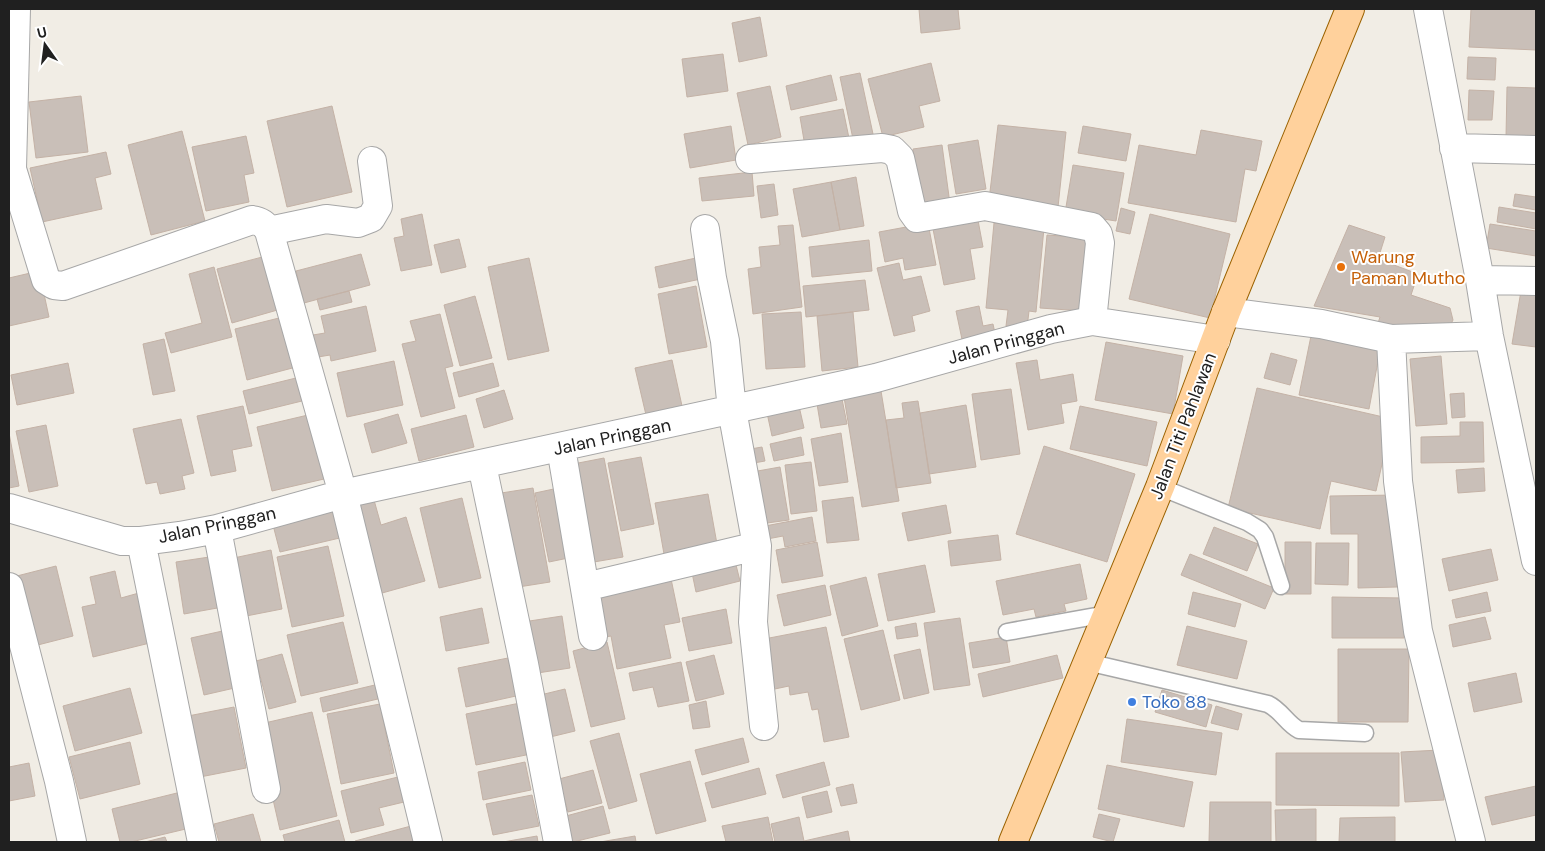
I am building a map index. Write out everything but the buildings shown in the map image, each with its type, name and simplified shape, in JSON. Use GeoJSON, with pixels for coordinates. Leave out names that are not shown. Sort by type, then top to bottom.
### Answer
{"type":"FeatureCollection","features":[{"type":"Feature","properties":{"kind":"main road","name":"Jalan Titi Pahlawan"},"geometry":{"type":"LineString","coordinates":[[1018,842],[1087,662],[1160,487],[1226,312],[1350,9]]}},
{"type":"Feature","properties":{"kind":"street"},"geometry":{"type":"LineString","coordinates":[[16,9],[12,169],[46,280],[54,285],[63,286],[252,220],[264,223],[269,231],[343,494],[428,842]]}},
{"type":"Feature","properties":{"kind":"street"},"geometry":{"type":"LineString","coordinates":[[1428,9],[1489,336],[1536,561]]}},
{"type":"Feature","properties":{"kind":"street"},"geometry":{"type":"LineString","coordinates":[[750,159],[882,148],[892,150],[900,158],[912,211],[917,218],[985,206],[1092,227],[1098,234],[1100,243],[1092,320]]}},
{"type":"Feature","properties":{"kind":"street"},"geometry":{"type":"LineString","coordinates":[[1454,148],[1536,150]]}},
{"type":"Feature","properties":{"kind":"street"},"geometry":{"type":"LineString","coordinates":[[269,231],[326,219],[358,223],[371,218],[378,206],[372,161]]}},
{"type":"Feature","properties":{"kind":"street"},"geometry":{"type":"LineString","coordinates":[[704,229],[725,341],[732,410],[757,546],[754,622],[764,726]]}},
{"type":"Feature","properties":{"kind":"street"},"geometry":{"type":"LineString","coordinates":[[1480,280],[1536,281]]}},
{"type":"Feature","properties":{"kind":"street"},"geometry":{"type":"LineString","coordinates":[[1226,312],[1321,324],[1392,340],[1489,336]]}},
{"type":"Feature","properties":{"kind":"street","name":"Jalan Pringgan"},"geometry":{"type":"LineString","coordinates":[[9,508],[122,541],[141,541],[180,536],[343,494],[562,448],[876,378],[1051,329],[1092,320],[1216,340]]}},
{"type":"Feature","properties":{"kind":"street"},"geometry":{"type":"LineString","coordinates":[[1392,340],[1398,481],[1418,631],[1471,842]]}},
{"type":"Feature","properties":{"kind":"street"},"geometry":{"type":"LineString","coordinates":[[562,448],[594,636]]}},
{"type":"Feature","properties":{"kind":"street"},"geometry":{"type":"LineString","coordinates":[[482,465],[524,664],[558,842]]}},
{"type":"Feature","properties":{"kind":"street"},"geometry":{"type":"LineString","coordinates":[[217,528],[266,789]]}},
{"type":"Feature","properties":{"kind":"street"},"geometry":{"type":"LineString","coordinates":[[141,541],[202,842]]}},
{"type":"Feature","properties":{"kind":"street"},"geometry":{"type":"LineString","coordinates":[[585,587],[757,546]]}},
{"type":"Feature","properties":{"kind":"street"},"geometry":{"type":"LineString","coordinates":[[9,587],[59,781],[72,842]]}},
{"type":"Feature","properties":{"kind":"lane"},"geometry":{"type":"LineString","coordinates":[[1160,487],[1247,522],[1260,530],[1269,545],[1281,586]]}},
{"type":"Feature","properties":{"kind":"lane"},"geometry":{"type":"LineString","coordinates":[[1007,632],[1107,614]]}},
{"type":"Feature","properties":{"kind":"lane"},"geometry":{"type":"LineString","coordinates":[[1087,662],[1268,704],[1276,708],[1294,728],[1299,730],[1365,733]]}},
{"type":"Feature","properties":{"kind":"place","name":"Warung Paman Mutho"},"geometry":{"type":"Point","coordinates":[1341,267]}},
{"type":"Feature","properties":{"kind":"place","name":"Toko 88"},"geometry":{"type":"Point","coordinates":[1132,702]}}]}
